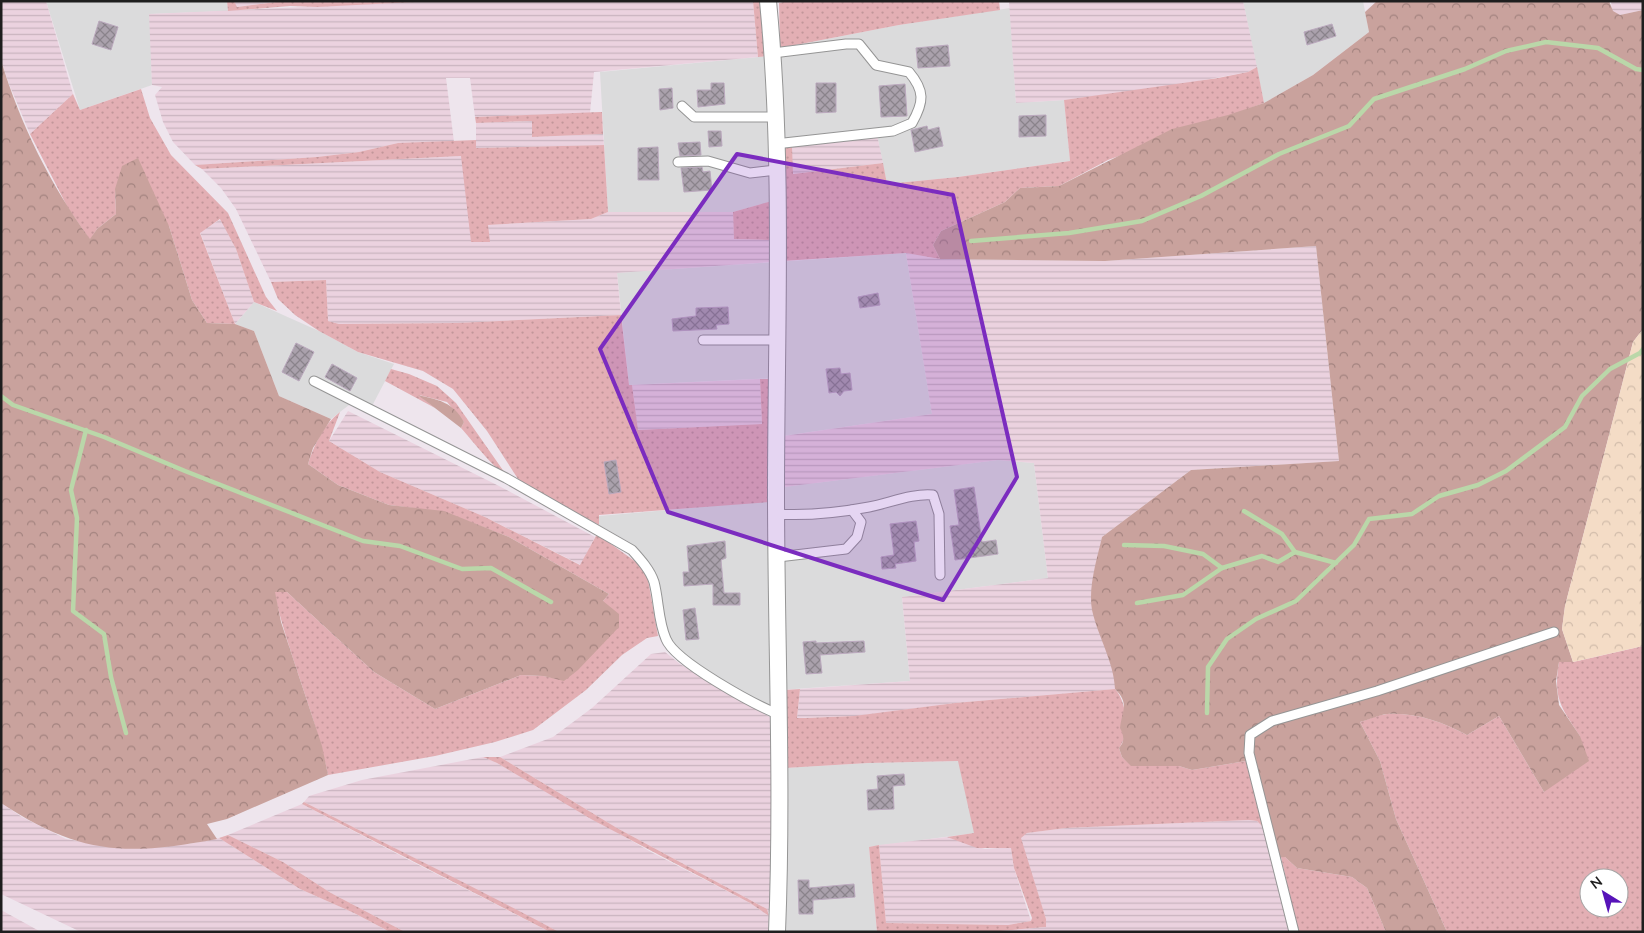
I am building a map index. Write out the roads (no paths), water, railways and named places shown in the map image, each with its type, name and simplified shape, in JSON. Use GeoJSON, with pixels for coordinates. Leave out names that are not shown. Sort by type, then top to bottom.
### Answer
{"type":"FeatureCollection","features":[{"type":"Feature","properties":{"kind":"street"},"geometry":{"type":"LineString","coordinates":[[768,1],[773,53],[776,170],[776,514],[780,715],[777,932]]}},
{"type":"Feature","properties":{"kind":"lane"},"geometry":{"type":"LineString","coordinates":[[773,53],[859,44],[876,65],[909,72],[920,86],[922,105],[912,123],[893,130],[775,144]]}},
{"type":"Feature","properties":{"kind":"lane"},"geometry":{"type":"LineString","coordinates":[[682,106],[694,117],[774,117]]}},
{"type":"Feature","properties":{"kind":"lane"},"geometry":{"type":"LineString","coordinates":[[678,162],[708,161],[750,173],[776,170]]}},
{"type":"Feature","properties":{"kind":"lane"},"geometry":{"type":"LineString","coordinates":[[704,340],[777,340]]}},
{"type":"Feature","properties":{"kind":"lane"},"geometry":{"type":"LineString","coordinates":[[314,381],[506,478],[632,550],[646,566],[653,581],[660,623],[671,649],[688,663],[765,709],[780,715]]}},
{"type":"Feature","properties":{"kind":"lane"},"geometry":{"type":"LineString","coordinates":[[776,514],[814,516],[852,510],[923,494],[934,495],[939,514],[940,575]]}},
{"type":"Feature","properties":{"kind":"lane"},"geometry":{"type":"LineString","coordinates":[[778,557],[846,548],[857,537],[861,522],[852,510]]}},
{"type":"Feature","properties":{"kind":"lane"},"geometry":{"type":"LineString","coordinates":[[1294,932],[1249,753],[1250,736],[1272,721],[1377,691],[1554,632]]}},
{"type":"Feature","properties":{"kind":"waterway"},"geometry":{"type":"LineString","coordinates":[[971,241],[1069,233],[1142,221],[1201,196],[1279,154],[1349,126],[1374,99],[1465,69],[1506,51],[1546,42],[1598,48],[1636,69],[1643,70]]}},
{"type":"Feature","properties":{"kind":"waterway"},"geometry":{"type":"LineString","coordinates":[[1207,713],[1208,667],[1227,639],[1256,619],[1296,601],[1354,545],[1369,519],[1412,514],[1439,496],[1478,485],[1506,471],[1565,427],[1582,396],[1610,369],[1640,353],[1643,349]]}},
{"type":"Feature","properties":{"kind":"waterway"},"geometry":{"type":"LineString","coordinates":[[1,396],[13,405],[104,437],[363,541],[400,546],[462,569],[491,568],[551,602]]}},
{"type":"Feature","properties":{"kind":"waterway"},"geometry":{"type":"LineString","coordinates":[[86,430],[71,490],[77,518],[73,611],[104,634],[111,677],[126,733]]}},
{"type":"Feature","properties":{"kind":"waterway"},"geometry":{"type":"LineString","coordinates":[[1244,511],[1282,534],[1295,552]]}},
{"type":"Feature","properties":{"kind":"waterway"},"geometry":{"type":"LineString","coordinates":[[1124,545],[1164,546],[1203,554],[1222,568]]}},
{"type":"Feature","properties":{"kind":"waterway"},"geometry":{"type":"LineString","coordinates":[[1137,603],[1183,595],[1222,568],[1262,556],[1278,562],[1295,552],[1336,563]]}}]}
